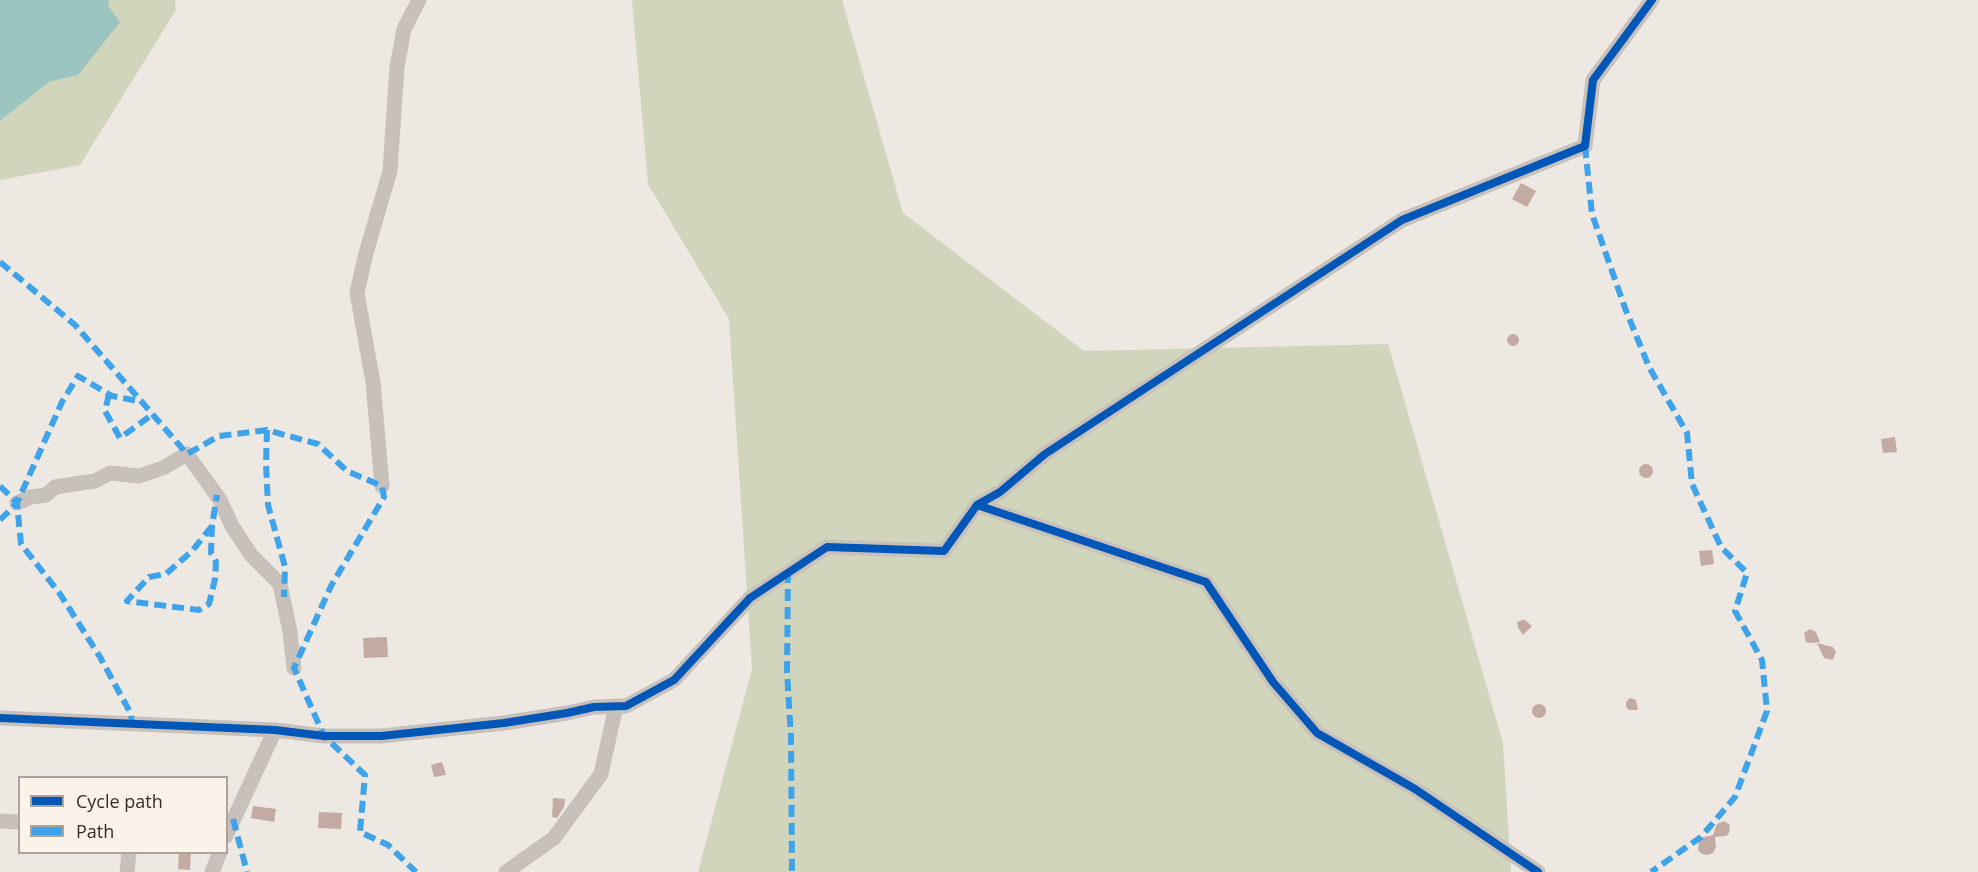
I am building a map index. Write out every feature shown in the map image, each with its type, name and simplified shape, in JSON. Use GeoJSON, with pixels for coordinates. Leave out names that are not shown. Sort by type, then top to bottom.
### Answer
{"type":"FeatureCollection","features":[{"type":"Feature","properties":{"kind":"street"},"geometry":{"type":"LineString","coordinates":[[382,486],[373,382],[357,293],[390,171],[398,67],[404,28],[419,0]]}},
{"type":"Feature","properties":{"kind":"street"},"geometry":{"type":"LineString","coordinates":[[0,718],[275,730],[324,736],[381,736],[464,728],[567,714],[594,707],[626,706],[674,680],[750,598],[827,547],[944,551],[977,505],[1000,492],[1045,454],[1402,220],[1585,146],[1593,80],[1652,0]]}},
{"type":"Feature","properties":{"kind":"street"},"geometry":{"type":"LineString","coordinates":[[17,503],[31,497],[46,495],[55,487],[96,480],[110,473],[139,476],[163,468],[187,454],[220,500],[232,526],[251,555],[280,584],[290,632],[294,668]]}},
{"type":"Feature","properties":{"kind":"street"},"geometry":{"type":"LineString","coordinates":[[977,505],[1206,582],[1273,682],[1317,733],[1415,789],[1538,872]]}},
{"type":"Feature","properties":{"kind":"street"},"geometry":{"type":"LineString","coordinates":[[506,872],[554,838],[601,774],[616,706]]}},
{"type":"Feature","properties":{"kind":"street"},"geometry":{"type":"LineString","coordinates":[[228,832],[275,730]]}},
{"type":"Feature","properties":{"kind":"street"},"geometry":{"type":"LineString","coordinates":[[0,821],[18,822]]}},
{"type":"Feature","properties":{"kind":"street"},"geometry":{"type":"LineString","coordinates":[[127,872],[129,854]]}},
{"type":"Feature","properties":{"kind":"street"},"geometry":{"type":"LineString","coordinates":[[212,872],[219,854]]}},
{"type":"Feature","properties":{"kind":"green space"},"geometry":{"type":"Polygon","coordinates":[[[109,0],[175,0],[176,10],[80,165],[0,180],[0,121],[49,82],[78,75],[109,0]]]}},
{"type":"Feature","properties":{"kind":"green space"},"geometry":{"type":"Polygon","coordinates":[[[632,0],[842,0],[903,213],[1084,351],[1388,344],[1503,743],[1511,872],[698,872],[752,669],[729,319],[648,184],[632,0]]]}},
{"type":"Feature","properties":{"kind":"water"},"geometry":{"type":"Polygon","coordinates":[[[0,0],[109,0],[108,6],[120,22],[78,75],[49,82],[0,121],[0,0]]]}},
{"type":"Feature","properties":{"kind":"building"},"geometry":{"type":"Polygon","coordinates":[[[1521,183],[1536,191],[1527,207],[1512,199],[1521,183]]]}},
{"type":"Feature","properties":{"kind":"building"},"geometry":{"type":"Polygon","coordinates":[[[1515,334],[1519,340],[1515,346],[1511,346],[1507,338],[1515,334]]]}},
{"type":"Feature","properties":{"kind":"building"},"geometry":{"type":"Polygon","coordinates":[[[1895,437],[1897,452],[1883,453],[1881,439],[1895,437]]]}},
{"type":"Feature","properties":{"kind":"building"},"geometry":{"type":"Polygon","coordinates":[[[1643,464],[1649,464],[1653,471],[1649,478],[1643,478],[1639,474],[1639,468],[1643,464]]]}},
{"type":"Feature","properties":{"kind":"building"},"geometry":{"type":"Polygon","coordinates":[[[1712,550],[1714,564],[1701,566],[1699,551],[1712,550]]]}},
{"type":"Feature","properties":{"kind":"building"},"geometry":{"type":"Polygon","coordinates":[[[1522,620],[1532,626],[1523,635],[1517,622],[1522,620]]]}},
{"type":"Feature","properties":{"kind":"building"},"geometry":{"type":"Polygon","coordinates":[[[1810,629],[1816,632],[1820,642],[1806,642],[1804,633],[1810,629]]]}},
{"type":"Feature","properties":{"kind":"building"},"geometry":{"type":"Polygon","coordinates":[[[387,637],[388,657],[364,658],[363,638],[387,637]]]}},
{"type":"Feature","properties":{"kind":"building"},"geometry":{"type":"Polygon","coordinates":[[[1817,643],[1833,647],[1836,652],[1833,660],[1824,658],[1817,643]]]}},
{"type":"Feature","properties":{"kind":"building"},"geometry":{"type":"Polygon","coordinates":[[[1630,698],[1636,700],[1638,710],[1629,710],[1626,707],[1626,702],[1630,698]]]}},
{"type":"Feature","properties":{"kind":"building"},"geometry":{"type":"Polygon","coordinates":[[[1539,704],[1544,706],[1546,711],[1544,716],[1539,718],[1534,716],[1532,711],[1534,706],[1539,704]]]}},
{"type":"Feature","properties":{"kind":"building"},"geometry":{"type":"Polygon","coordinates":[[[442,762],[446,775],[434,777],[431,765],[442,762]]]}},
{"type":"Feature","properties":{"kind":"building"},"geometry":{"type":"Polygon","coordinates":[[[553,798],[565,799],[564,807],[557,818],[552,817],[553,798]]]}},
{"type":"Feature","properties":{"kind":"building"},"geometry":{"type":"Polygon","coordinates":[[[253,806],[276,809],[274,822],[251,818],[253,806]]]}},
{"type":"Feature","properties":{"kind":"building"},"geometry":{"type":"Polygon","coordinates":[[[319,812],[342,813],[341,829],[318,828],[319,812]]]}},
{"type":"Feature","properties":{"kind":"building"},"geometry":{"type":"Polygon","coordinates":[[[1724,821],[1730,825],[1729,833],[1726,836],[1715,837],[1716,847],[1713,853],[1702,854],[1698,850],[1699,841],[1713,835],[1717,824],[1724,821]]]}},
{"type":"Feature","properties":{"kind":"building"},"geometry":{"type":"Polygon","coordinates":[[[179,854],[191,854],[190,870],[178,869],[179,854]]]}},
{"type":"Feature","properties":{"kind":"marked path"},"geometry":{"type":"LineString","coordinates":[[1585,146],[1592,214],[1625,308],[1649,367],[1687,433],[1692,484],[1721,547],[1747,573],[1735,611],[1762,660],[1767,711],[1735,797],[1701,837],[1651,872]]}},
{"type":"Feature","properties":{"kind":"marked path"},"geometry":{"type":"LineString","coordinates":[[0,262],[75,325],[187,454],[219,436],[267,430],[318,444],[347,471],[382,486],[384,497],[331,586],[294,668],[324,736],[365,775],[360,832],[388,845],[416,872]]}},
{"type":"Feature","properties":{"kind":"marked path"},"geometry":{"type":"LineString","coordinates":[[0,520],[17,503],[62,402],[78,376],[112,396],[143,402]]}},
{"type":"Feature","properties":{"kind":"marked path"},"geometry":{"type":"LineString","coordinates":[[109,394],[105,411],[120,438],[153,414]]}},
{"type":"Feature","properties":{"kind":"marked path"},"geometry":{"type":"LineString","coordinates":[[267,430],[268,505],[285,567],[284,597]]}},
{"type":"Feature","properties":{"kind":"marked path"},"geometry":{"type":"LineString","coordinates":[[0,486],[17,503],[21,544],[60,594],[100,657],[131,714],[132,725]]}},
{"type":"Feature","properties":{"kind":"marked path"},"geometry":{"type":"LineString","coordinates":[[212,526],[192,551],[166,574],[149,577],[127,601],[199,610],[209,604],[215,579],[216,562],[211,553],[217,495]]}},
{"type":"Feature","properties":{"kind":"marked path"},"geometry":{"type":"LineString","coordinates":[[788,571],[787,671],[791,738],[792,872]]}},
{"type":"Feature","properties":{"kind":"marked path"},"geometry":{"type":"LineString","coordinates":[[233,819],[247,872]]}},
{"type":"Feature","properties":{"kind":"cycle path"},"geometry":{"type":"LineString","coordinates":[[0,718],[275,730],[324,736],[381,736],[504,723],[594,707],[626,706],[674,680],[750,598],[827,547],[944,551],[977,505],[1000,492],[1045,454],[1402,220],[1585,146],[1593,80],[1652,0]]}},
{"type":"Feature","properties":{"kind":"cycle path"},"geometry":{"type":"LineString","coordinates":[[977,505],[1206,582],[1273,682],[1317,733],[1415,789],[1538,872]]}}]}
